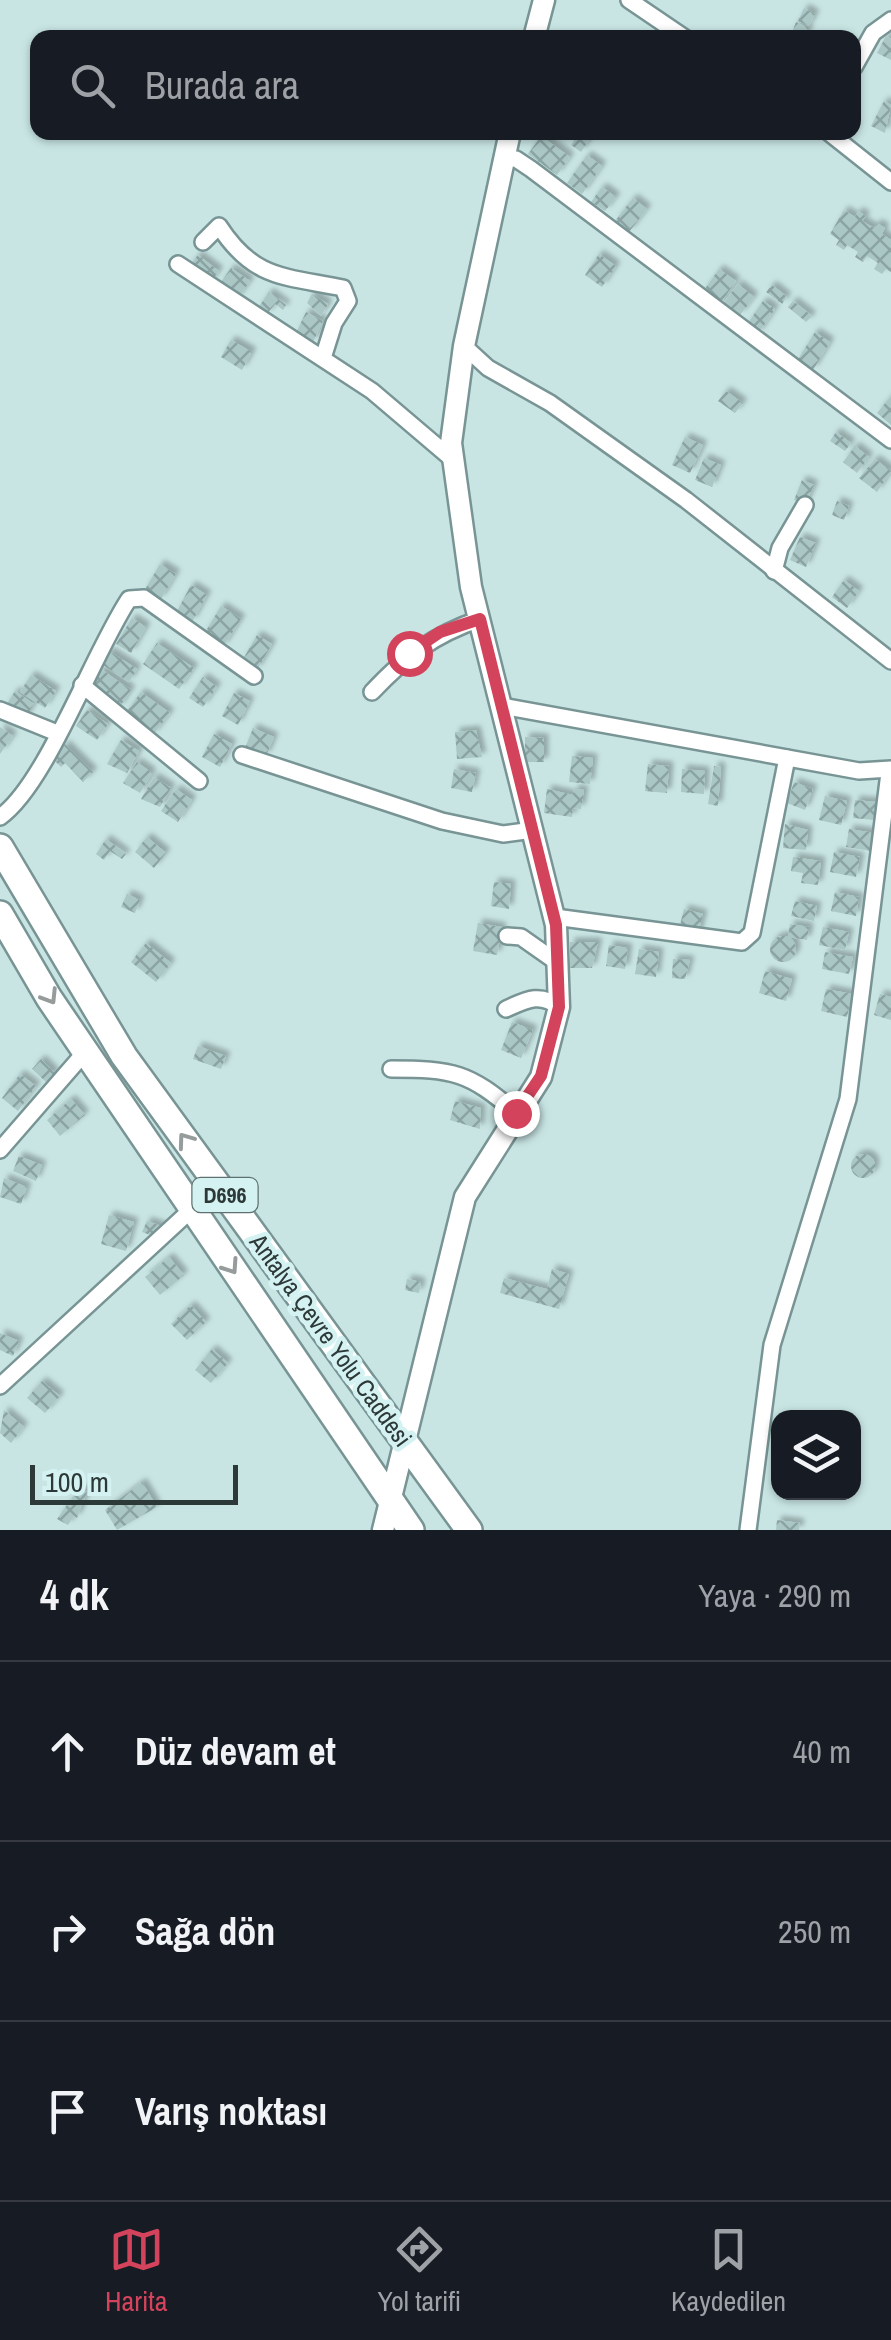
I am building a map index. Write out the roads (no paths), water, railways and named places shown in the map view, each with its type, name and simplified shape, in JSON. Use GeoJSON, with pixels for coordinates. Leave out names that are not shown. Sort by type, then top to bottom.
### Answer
{"type":"FeatureCollection","features":[{"type":"Feature","properties":{"kind":"highway","name":"Antalya Çevre Yolu Caddesi"},"geometry":{"type":"LineString","coordinates":[[0,847],[124,1056],[469,1530]]}},
{"type":"Feature","properties":{"kind":"highway","name":"Antalya Çevre Yolu Caddesi"},"geometry":{"type":"LineString","coordinates":[[0,914],[86,1051],[412,1530]]}},
{"type":"Feature","properties":{"kind":"street"},"geometry":{"type":"LineString","coordinates":[[536,30],[544,0]]}},
{"type":"Feature","properties":{"kind":"street"},"geometry":{"type":"LineString","coordinates":[[629,0],[673,30]]}},
{"type":"Feature","properties":{"kind":"street"},"geometry":{"type":"LineString","coordinates":[[861,54],[872,33],[891,20]]}},
{"type":"Feature","properties":{"kind":"street"},"geometry":{"type":"LineString","coordinates":[[382,1530],[465,1197],[541,1076],[559,1007],[554,917],[480,619],[456,506],[452,459],[464,346],[508,140]]}},
{"type":"Feature","properties":{"kind":"street"},"geometry":{"type":"LineString","coordinates":[[838,140],[891,182]]}},
{"type":"Feature","properties":{"kind":"street"},"geometry":{"type":"LineString","coordinates":[[503,159],[516,159],[531,169],[891,440]]}},
{"type":"Feature","properties":{"kind":"street"},"geometry":{"type":"LineString","coordinates":[[203,242],[218,226],[232,247],[273,277],[343,288],[348,301],[334,323],[323,358]]}},
{"type":"Feature","properties":{"kind":"street"},"geometry":{"type":"LineString","coordinates":[[178,264],[323,358],[423,430],[452,459]]}},
{"type":"Feature","properties":{"kind":"street"},"geometry":{"type":"LineString","coordinates":[[464,346],[488,368],[550,403],[686,500],[891,660]]}},
{"type":"Feature","properties":{"kind":"street"},"geometry":{"type":"LineString","coordinates":[[774,571],[780,548],[805,505]]}},
{"type":"Feature","properties":{"kind":"street"},"geometry":{"type":"LineString","coordinates":[[0,817],[30,784],[105,635],[129,599],[144,598],[254,676]]}},
{"type":"Feature","properties":{"kind":"street"},"geometry":{"type":"LineString","coordinates":[[372,692],[424,643],[480,619]]}},
{"type":"Feature","properties":{"kind":"street"},"geometry":{"type":"LineString","coordinates":[[82,685],[199,782]]}},
{"type":"Feature","properties":{"kind":"street"},"geometry":{"type":"LineString","coordinates":[[502,706],[787,758],[890,771],[848,1099],[772,1345],[748,1530]]}},
{"type":"Feature","properties":{"kind":"street"},"geometry":{"type":"LineString","coordinates":[[0,710],[57,732]]}},
{"type":"Feature","properties":{"kind":"street"},"geometry":{"type":"LineString","coordinates":[[242,755],[469,828],[504,834],[533,830]]}},
{"type":"Feature","properties":{"kind":"street"},"geometry":{"type":"LineString","coordinates":[[554,917],[742,942],[752,932],[787,758]]}},
{"type":"Feature","properties":{"kind":"street"},"geometry":{"type":"LineString","coordinates":[[507,936],[521,937],[558,962]]}},
{"type":"Feature","properties":{"kind":"street"},"geometry":{"type":"LineString","coordinates":[[506,1009],[533,997],[549,999],[559,1007]]}},
{"type":"Feature","properties":{"kind":"street"},"geometry":{"type":"LineString","coordinates":[[0,1150],[86,1051]]}},
{"type":"Feature","properties":{"kind":"street"},"geometry":{"type":"LineString","coordinates":[[391,1069],[435,1069],[472,1078],[516,1113]]}},
{"type":"Feature","properties":{"kind":"street"},"geometry":{"type":"LineString","coordinates":[[0,1386],[192,1209]]}}]}
